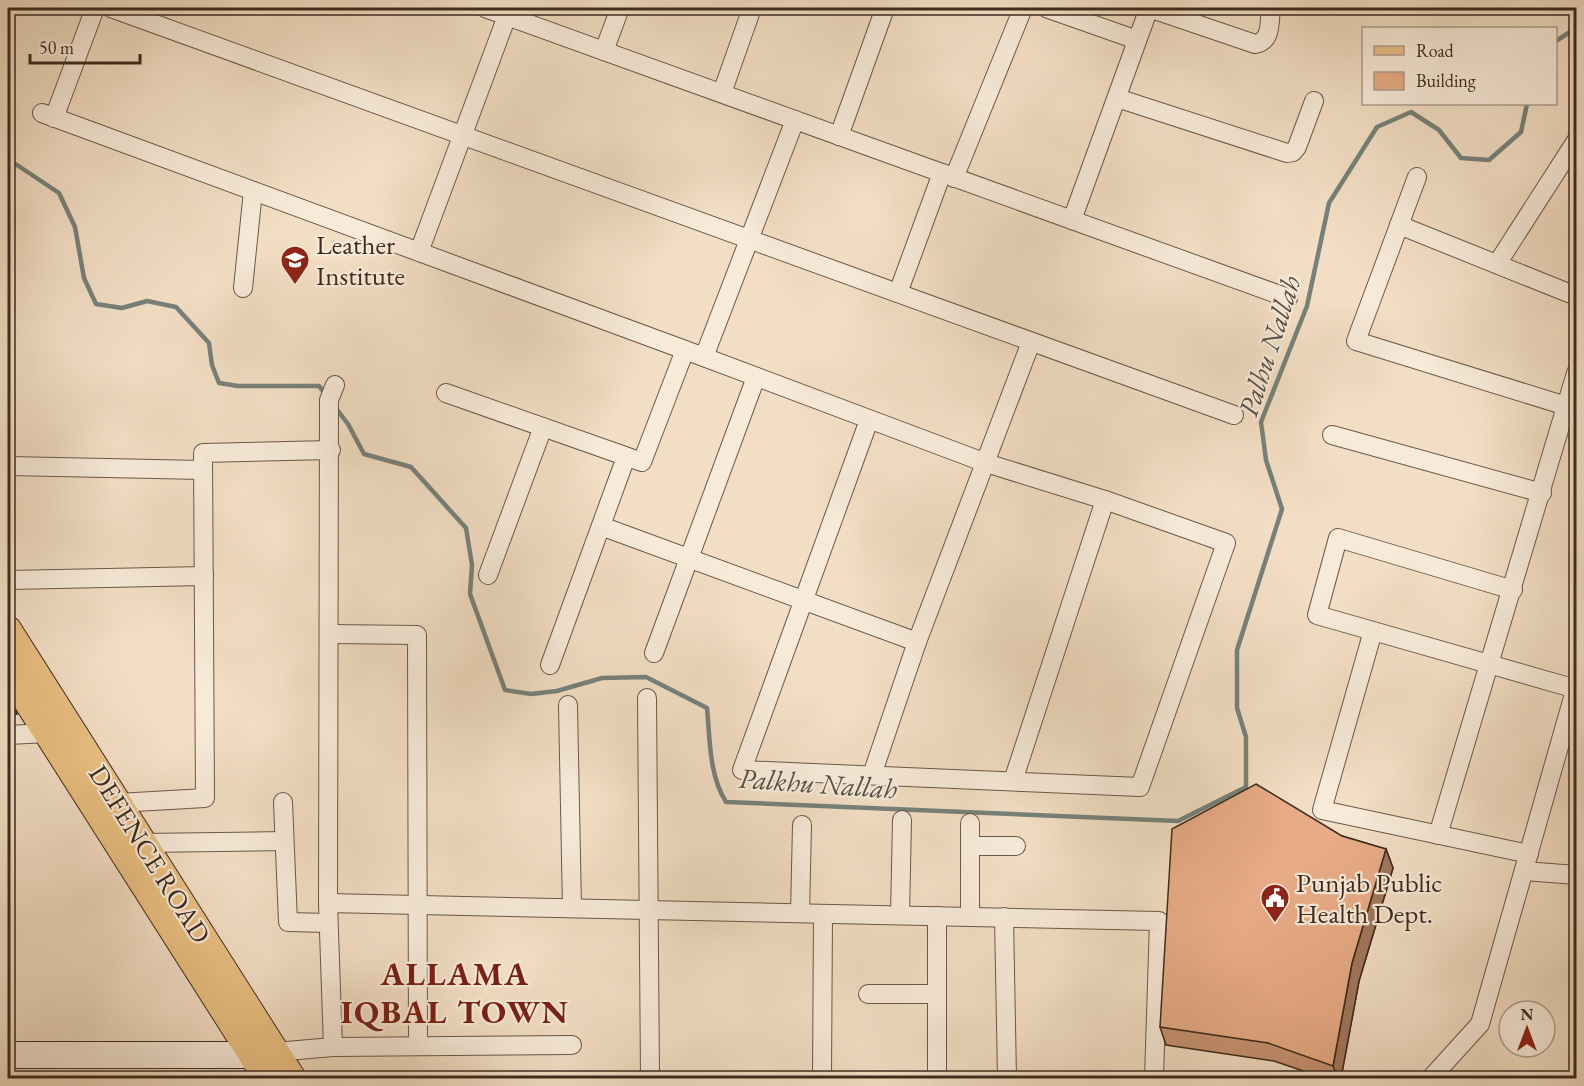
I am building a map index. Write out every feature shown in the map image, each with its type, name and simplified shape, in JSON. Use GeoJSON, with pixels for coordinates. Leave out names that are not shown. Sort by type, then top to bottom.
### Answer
{"type":"FeatureCollection","features":[{"type":"Feature","properties":{"kind":"main road","name":"DEFENCE ROAD"},"geometry":{"type":"LineString","coordinates":[[8,630],[118,803],[138,848]]}},
{"type":"Feature","properties":{"kind":"main road","name":"DEFENCE ROAD"},"geometry":{"type":"LineString","coordinates":[[8,671],[47,733],[138,848],[243,1020],[276,1069]]}},
{"type":"Feature","properties":{"kind":"street"},"geometry":{"type":"LineString","coordinates":[[95,8],[48,116],[986,463],[1105,500],[1226,543],[1140,787],[742,770],[869,420]]}},
{"type":"Feature","properties":{"kind":"street"},"geometry":{"type":"LineString","coordinates":[[111,8],[1234,415]]}},
{"type":"Feature","properties":{"kind":"street"},"geometry":{"type":"LineString","coordinates":[[486,8],[1288,298]]}},
{"type":"Feature","properties":{"kind":"street"},"geometry":{"type":"LineString","coordinates":[[604,51],[620,8]]}},
{"type":"Feature","properties":{"kind":"street"},"geometry":{"type":"LineString","coordinates":[[722,93],[752,8]]}},
{"type":"Feature","properties":{"kind":"street"},"geometry":{"type":"LineString","coordinates":[[839,136],[885,8]]}},
{"type":"Feature","properties":{"kind":"street"},"geometry":{"type":"LineString","coordinates":[[898,294],[948,175],[1023,8]]}},
{"type":"Feature","properties":{"kind":"street"},"geometry":{"type":"LineString","coordinates":[[1046,8],[1137,40]]}},
{"type":"Feature","properties":{"kind":"street"},"geometry":{"type":"LineString","coordinates":[[1072,220],[1149,8],[1255,44],[1262,43],[1268,38],[1271,8]]}},
{"type":"Feature","properties":{"kind":"street"},"geometry":{"type":"LineString","coordinates":[[419,252],[507,16]]}},
{"type":"Feature","properties":{"kind":"street"},"geometry":{"type":"LineString","coordinates":[[1117,98],[1287,153],[1293,152],[1297,147],[1314,101]]}},
{"type":"Feature","properties":{"kind":"street"},"geometry":{"type":"LineString","coordinates":[[704,357],[795,120]]}},
{"type":"Feature","properties":{"kind":"street"},"geometry":{"type":"LineString","coordinates":[[1497,264],[1576,141]]}},
{"type":"Feature","properties":{"kind":"street"},"geometry":{"type":"LineString","coordinates":[[1417,177],[1356,341],[1572,408]]}},
{"type":"Feature","properties":{"kind":"street"},"geometry":{"type":"LineString","coordinates":[[243,288],[254,191]]}},
{"type":"Feature","properties":{"kind":"street"},"geometry":{"type":"LineString","coordinates":[[1399,225],[1576,296]]}},
{"type":"Feature","properties":{"kind":"street"},"geometry":{"type":"LineString","coordinates":[[872,775],[918,642],[1031,342]]}},
{"type":"Feature","properties":{"kind":"street"},"geometry":{"type":"LineString","coordinates":[[446,393],[642,462],[685,350]]}},
{"type":"Feature","properties":{"kind":"street"},"geometry":{"type":"LineString","coordinates":[[1438,835],[1542,493],[1572,408],[1576,373]]}},
{"type":"Feature","properties":{"kind":"street"},"geometry":{"type":"LineString","coordinates":[[654,653],[756,377]]}},
{"type":"Feature","properties":{"kind":"street"},"geometry":{"type":"LineString","coordinates":[[333,1047],[328,903],[330,400],[335,385]]}},
{"type":"Feature","properties":{"kind":"street"},"geometry":{"type":"LineString","coordinates":[[488,575],[543,427]]}},
{"type":"Feature","properties":{"kind":"street"},"geometry":{"type":"LineString","coordinates":[[1332,435],[1542,493]]}},
{"type":"Feature","properties":{"kind":"street"},"geometry":{"type":"LineString","coordinates":[[118,803],[205,798],[203,453],[331,450]]}},
{"type":"Feature","properties":{"kind":"street"},"geometry":{"type":"LineString","coordinates":[[550,665],[626,457]]}},
{"type":"Feature","properties":{"kind":"street"},"geometry":{"type":"LineString","coordinates":[[8,466],[203,470]]}},
{"type":"Feature","properties":{"kind":"street"},"geometry":{"type":"LineString","coordinates":[[1013,781],[1105,500]]}},
{"type":"Feature","properties":{"kind":"street"},"geometry":{"type":"LineString","coordinates":[[601,526],[918,642]]}},
{"type":"Feature","properties":{"kind":"street"},"geometry":{"type":"LineString","coordinates":[[1431,1078],[1480,1024],[1576,688],[1317,615],[1338,538],[1513,590]]}},
{"type":"Feature","properties":{"kind":"street"},"geometry":{"type":"LineString","coordinates":[[8,580],[204,576]]}},
{"type":"Feature","properties":{"kind":"street"},"geometry":{"type":"LineString","coordinates":[[1373,631],[1322,810],[1438,835],[1526,863],[1576,875]]}},
{"type":"Feature","properties":{"kind":"street"},"geometry":{"type":"LineString","coordinates":[[330,634],[417,635],[418,1046]]}},
{"type":"Feature","properties":{"kind":"street"},"geometry":{"type":"LineString","coordinates":[[647,698],[650,1078]]}},
{"type":"Feature","properties":{"kind":"street"},"geometry":{"type":"LineString","coordinates":[[568,705],[572,908]]}},
{"type":"Feature","properties":{"kind":"street"},"geometry":{"type":"LineString","coordinates":[[8,735],[47,733]]}},
{"type":"Feature","properties":{"kind":"street"},"geometry":{"type":"LineString","coordinates":[[283,802],[288,922],[328,923]]}},
{"type":"Feature","properties":{"kind":"street"},"geometry":{"type":"LineString","coordinates":[[900,915],[902,820]]}},
{"type":"Feature","properties":{"kind":"street"},"geometry":{"type":"LineString","coordinates":[[970,823],[970,916]]}},
{"type":"Feature","properties":{"kind":"street"},"geometry":{"type":"LineString","coordinates":[[800,913],[802,825]]}},
{"type":"Feature","properties":{"kind":"street"},"geometry":{"type":"LineString","coordinates":[[138,848],[284,841]]}},
{"type":"Feature","properties":{"kind":"street"},"geometry":{"type":"LineString","coordinates":[[970,846],[1016,846]]}},
{"type":"Feature","properties":{"kind":"street"},"geometry":{"type":"LineString","coordinates":[[328,903],[1159,921],[1154,1078]]}},
{"type":"Feature","properties":{"kind":"street"},"geometry":{"type":"LineString","coordinates":[[822,1078],[823,914]]}},
{"type":"Feature","properties":{"kind":"street"},"geometry":{"type":"LineString","coordinates":[[937,916],[937,1078]]}},
{"type":"Feature","properties":{"kind":"street"},"geometry":{"type":"LineString","coordinates":[[1004,917],[1006,1078]]}},
{"type":"Feature","properties":{"kind":"street"},"geometry":{"type":"LineString","coordinates":[[868,994],[937,994]]}},
{"type":"Feature","properties":{"kind":"street"},"geometry":{"type":"LineString","coordinates":[[8,1055],[276,1069],[333,1047],[572,1045]]}},
{"type":"Feature","properties":{"kind":"building","name":"Punjab Public Health Dept."},"geometry":{"type":"Polygon","coordinates":[[[1256,784],[1342,836],[1386,849],[1352,963],[1333,1066],[1268,1043],[1160,1027],[1172,829],[1256,784]]]}},
{"type":"Feature","properties":{"kind":"waterway","name":"Palhu Nallah"},"geometry":{"type":"LineString","coordinates":[[1557,40],[1576,28]]}},
{"type":"Feature","properties":{"kind":"waterway","name":"Palkhu Nallah"},"geometry":{"type":"LineString","coordinates":[[8,85],[12,96],[8,114]]}},
{"type":"Feature","properties":{"kind":"waterway","name":"Palkhu Nallah"},"geometry":{"type":"LineString","coordinates":[[335,407],[348,424],[364,454],[411,467],[466,528],[472,565],[470,594],[505,690],[531,694],[557,691],[602,678],[646,677],[707,708],[713,769],[720,792],[726,802],[1178,821],[1246,787],[1246,737],[1237,708],[1237,650],[1282,509],[1266,460],[1261,422],[1307,306],[1329,203],[1377,127],[1411,112],[1439,130],[1461,158],[1489,160],[1521,132],[1527,105]]}},
{"type":"Feature","properties":{"kind":"waterway","name":"Palkhu Nallah"},"geometry":{"type":"LineString","coordinates":[[8,159],[59,193],[75,227],[84,278],[96,304],[122,308],[147,301],[176,307],[209,343],[212,365],[219,383],[238,386],[319,386],[327,396]]}},
{"type":"Feature","properties":{"kind":"place","name":"Leather Institute"},"geometry":{"type":"Point","coordinates":[295,286]}},
{"type":"Feature","properties":{"kind":"place","name":"Punjab Public Health Dept."},"geometry":{"type":"Point","coordinates":[1275,924]}},
{"type":"Feature","properties":{"kind":"district","name":"ALLAMA IQBAL TOWN"},"geometry":{"type":"Point","coordinates":[455,992]}}]}
